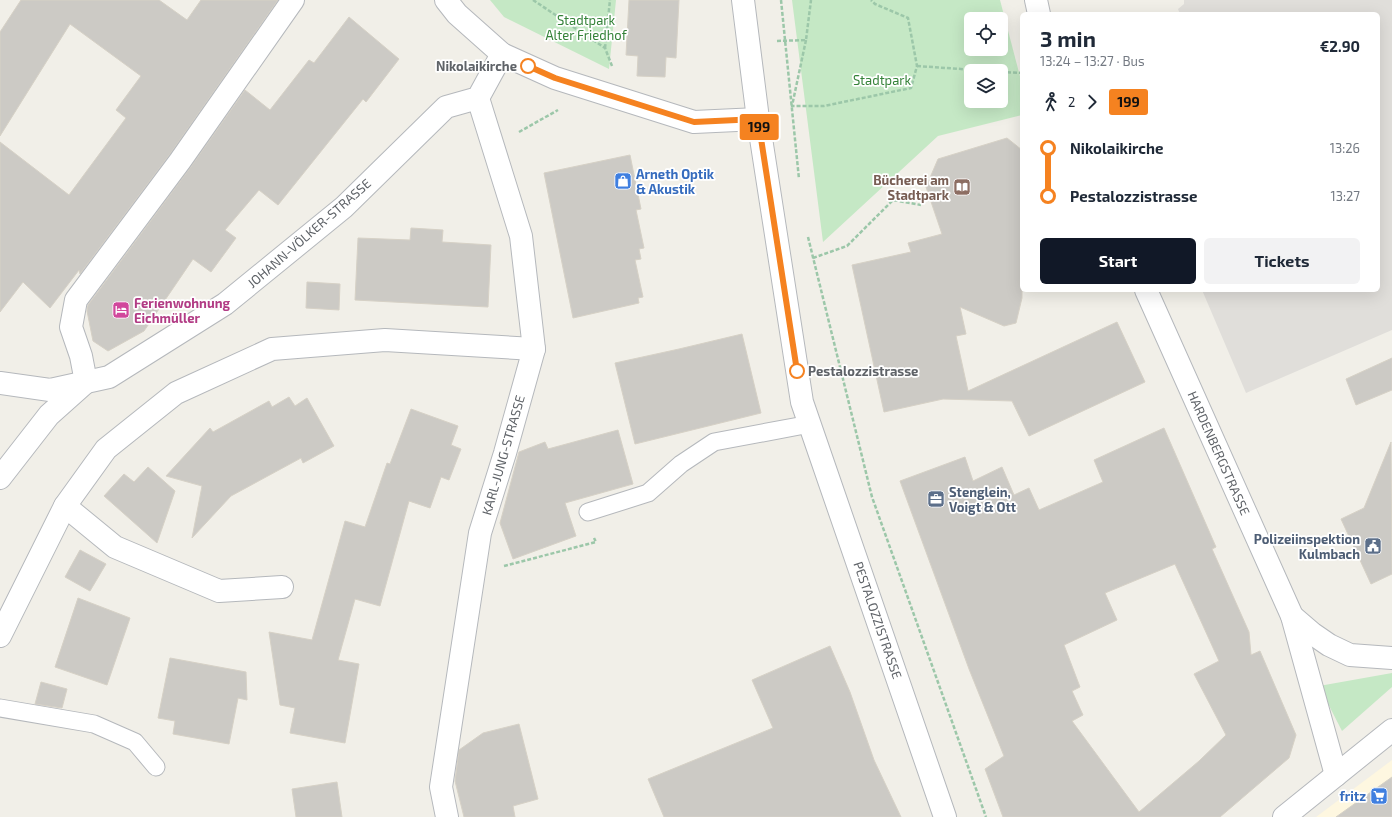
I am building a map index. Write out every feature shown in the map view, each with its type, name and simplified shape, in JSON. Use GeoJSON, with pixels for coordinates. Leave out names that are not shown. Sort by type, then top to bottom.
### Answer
{"type":"FeatureCollection","features":[{"type":"Feature","properties":{"kind":"street"},"geometry":{"type":"LineString","coordinates":[[86,382],[72,327],[76,300],[180,161],[294,0]]}},
{"type":"Feature","properties":{"kind":"street"},"geometry":{"type":"LineString","coordinates":[[446,0],[457,14],[502,54],[555,78],[626,102],[694,122],[758,119]]}},
{"type":"Feature","properties":{"kind":"street","name":"PESTALOZZISTRASSE"},"geometry":{"type":"LineString","coordinates":[[743,0],[758,119],[802,402],[945,817]]}},
{"type":"Feature","properties":{"kind":"street"},"geometry":{"type":"LineString","coordinates":[[1036,0],[1039,12]]}},
{"type":"Feature","properties":{"kind":"street"},"geometry":{"type":"LineString","coordinates":[[478,98],[502,54]]}},
{"type":"Feature","properties":{"kind":"street","name":"JOHANN-VÖLKER-STRASSE"},"geometry":{"type":"LineString","coordinates":[[0,383],[50,390],[109,377],[225,304],[344,207],[446,107],[478,98]]}},
{"type":"Feature","properties":{"kind":"street","name":"KARL-JUNG-STRASSE"},"geometry":{"type":"LineString","coordinates":[[447,817],[441,787],[480,533],[505,453],[534,349],[521,236],[478,98]]}},
{"type":"Feature","properties":{"kind":"street","name":"HARDENBERGSTRASSE"},"geometry":{"type":"LineString","coordinates":[[1147,292],[1292,616],[1336,775]]}},
{"type":"Feature","properties":{"kind":"street"},"geometry":{"type":"LineString","coordinates":[[0,636],[65,506],[106,449],[176,393],[272,350],[385,340],[534,349]]}},
{"type":"Feature","properties":{"kind":"street","name":"JOHANN-VÖLKER-STRASSE"},"geometry":{"type":"LineString","coordinates":[[0,478],[49,415],[86,382]]}},
{"type":"Feature","properties":{"kind":"street"},"geometry":{"type":"LineString","coordinates":[[65,506],[115,547],[220,591],[282,586]]}},
{"type":"Feature","properties":{"kind":"street","name":"HARDENBERGSTRASSE"},"geometry":{"type":"LineString","coordinates":[[1292,616],[1313,634],[1329,645],[1350,655],[1392,658]]}},
{"type":"Feature","properties":{"kind":"street"},"geometry":{"type":"LineString","coordinates":[[1284,817],[1392,730]]}},
{"type":"Feature","properties":{"kind":"lane"},"geometry":{"type":"LineString","coordinates":[[588,512],[648,493],[681,464],[714,442],[810,424]]}},
{"type":"Feature","properties":{"kind":"lane"},"geometry":{"type":"LineString","coordinates":[[0,708],[94,724],[135,742],[156,767]]}},
{"type":"Feature","properties":{"kind":"path"},"geometry":{"type":"LineString","coordinates":[[533,0],[605,48]]}},
{"type":"Feature","properties":{"kind":"path"},"geometry":{"type":"LineString","coordinates":[[610,0],[605,48],[626,102]]}},
{"type":"Feature","properties":{"kind":"path"},"geometry":{"type":"LineString","coordinates":[[780,0],[799,183]]}},
{"type":"Feature","properties":{"kind":"path"},"geometry":{"type":"LineString","coordinates":[[792,106],[806,40],[811,0]]}},
{"type":"Feature","properties":{"kind":"path"},"geometry":{"type":"LineString","coordinates":[[792,106],[824,106],[911,88],[917,66],[908,18],[875,4],[871,0]]}},
{"type":"Feature","properties":{"kind":"path"},"geometry":{"type":"LineString","coordinates":[[749,43],[806,40]]}},
{"type":"Feature","properties":{"kind":"path"},"geometry":{"type":"LineString","coordinates":[[917,66],[964,69]]}},
{"type":"Feature","properties":{"kind":"path"},"geometry":{"type":"LineString","coordinates":[[1008,72],[1020,73]]}},
{"type":"Feature","properties":{"kind":"path"},"geometry":{"type":"LineString","coordinates":[[494,148],[591,90]]}},
{"type":"Feature","properties":{"kind":"path"},"geometry":{"type":"LineString","coordinates":[[813,258],[847,246],[893,200],[921,205]]}},
{"type":"Feature","properties":{"kind":"path"},"geometry":{"type":"LineString","coordinates":[[807,236],[872,496],[986,817]]}},
{"type":"Feature","properties":{"kind":"path"},"geometry":{"type":"LineString","coordinates":[[474,574],[596,542],[588,512]]}},
{"type":"Feature","properties":{"kind":"shaded area"},"geometry":{"type":"Polygon","coordinates":[[[1184,0],[1392,0],[1392,330],[1246,393],[1203,292],[1380,292],[1380,12],[1179,12],[1178,9],[1184,4],[1184,0]]]}},
{"type":"Feature","properties":{"kind":"shaded area"},"geometry":{"type":"Polygon","coordinates":[[[1392,760],[1392,817],[1316,817],[1392,760]]]}},
{"type":"Feature","properties":{"kind":"green space","name":"Stadtpark Alter Friedhof"},"geometry":{"type":"Polygon","coordinates":[[[490,0],[616,0],[609,69],[504,17],[490,0]]]}},
{"type":"Feature","properties":{"kind":"green space","name":"Stadtpark"},"geometry":{"type":"Polygon","coordinates":[[[792,0],[1000,0],[1003,12],[964,12],[964,56],[1008,56],[1008,31],[1020,76],[1020,116],[938,136],[823,242],[792,0]]]}},
{"type":"Feature","properties":{"kind":"green space"},"geometry":{"type":"Polygon","coordinates":[[[1392,673],[1392,687],[1342,731],[1319,686],[1392,673]]]}},
{"type":"Feature","properties":{"kind":"building"},"geometry":{"type":"Polygon","coordinates":[[[21,0],[159,0],[187,20],[201,0],[278,0],[170,154],[80,274],[79,270],[50,308],[23,282],[0,312],[0,142],[69,195],[126,118],[116,110],[141,76],[70,24],[0,136],[0,32],[21,0]]]}},
{"type":"Feature","properties":{"kind":"building"},"geometry":{"type":"Polygon","coordinates":[[[629,0],[679,0],[676,58],[666,57],[665,77],[637,76],[638,56],[626,55],[629,0]]]}},
{"type":"Feature","properties":{"kind":"building"},"geometry":{"type":"Polygon","coordinates":[[[349,17],[399,59],[366,102],[363,99],[278,205],[259,190],[225,230],[236,238],[211,272],[193,259],[144,331],[108,351],[93,341],[87,311],[88,305],[190,168],[245,90],[270,110],[309,60],[314,63],[349,17]]]}},
{"type":"Feature","properties":{"kind":"building"},"geometry":{"type":"Polygon","coordinates":[[[1007,138],[1020,148],[1020,292],[1022,292],[1022,298],[1016,323],[1004,326],[960,307],[966,334],[956,336],[968,391],[1117,322],[1145,382],[1029,436],[1012,401],[943,399],[884,412],[852,265],[911,252],[908,243],[942,234],[926,187],[938,159],[1007,138]]]}},
{"type":"Feature","properties":{"kind":"building"},"geometry":{"type":"Polygon","coordinates":[[[630,155],[641,209],[636,210],[644,248],[639,249],[641,259],[635,260],[643,297],[638,298],[639,303],[573,318],[544,173],[630,155]]]}},
{"type":"Feature","properties":{"kind":"building"},"geometry":{"type":"Polygon","coordinates":[[[411,228],[443,230],[442,242],[491,245],[488,307],[355,300],[358,238],[410,240],[411,228]]]}},
{"type":"Feature","properties":{"kind":"building"},"geometry":{"type":"Polygon","coordinates":[[[307,282],[340,284],[339,310],[306,308],[307,282]]]}},
{"type":"Feature","properties":{"kind":"building"},"geometry":{"type":"Polygon","coordinates":[[[742,334],[761,413],[635,444],[615,363],[742,334]]]}},
{"type":"Feature","properties":{"kind":"building"},"geometry":{"type":"Polygon","coordinates":[[[1392,358],[1392,390],[1356,405],[1346,379],[1392,358]]]}},
{"type":"Feature","properties":{"kind":"building"},"geometry":{"type":"Polygon","coordinates":[[[289,397],[295,406],[307,398],[334,446],[303,463],[301,458],[231,496],[192,538],[202,486],[166,476],[210,428],[213,432],[269,401],[272,407],[289,397]]]}},
{"type":"Feature","properties":{"kind":"building"},"geometry":{"type":"Polygon","coordinates":[[[411,409],[458,426],[451,445],[461,449],[449,480],[441,477],[430,508],[409,501],[380,606],[355,599],[338,660],[359,664],[345,743],[290,733],[295,708],[280,705],[269,632],[312,640],[345,521],[365,527],[387,463],[390,464],[411,409]]]}},
{"type":"Feature","properties":{"kind":"building"},"geometry":{"type":"Polygon","coordinates":[[[1164,428],[1216,547],[1212,549],[1249,632],[1251,655],[1260,651],[1296,735],[1289,758],[1220,817],[1003,817],[985,769],[1004,756],[969,669],[900,481],[965,457],[973,481],[1002,467],[1014,495],[1029,488],[1039,510],[1103,482],[1094,460],[1164,428]],[[1175,564],[1105,593],[1117,620],[1064,645],[1080,687],[1072,691],[1083,715],[1072,721],[1139,812],[1199,761],[1226,735],[1194,674],[1219,661],[1175,564]]]}},
{"type":"Feature","properties":{"kind":"building"},"geometry":{"type":"Polygon","coordinates":[[[618,430],[633,484],[565,503],[576,536],[513,559],[500,523],[519,452],[545,442],[548,449],[618,430]]]}},
{"type":"Feature","properties":{"kind":"building"},"geometry":{"type":"Polygon","coordinates":[[[1391,442],[1392,574],[1371,584],[1341,519],[1364,508],[1391,442]]]}},
{"type":"Feature","properties":{"kind":"building"},"geometry":{"type":"Polygon","coordinates":[[[148,467],[175,491],[157,543],[104,496],[124,474],[134,482],[148,467]]]}},
{"type":"Feature","properties":{"kind":"building"},"geometry":{"type":"Polygon","coordinates":[[[80,550],[106,564],[90,591],[65,577],[80,550]]]}},
{"type":"Feature","properties":{"kind":"building"},"geometry":{"type":"Polygon","coordinates":[[[78,598],[130,618],[107,685],[55,667],[78,598]]]}},
{"type":"Feature","properties":{"kind":"building"},"geometry":{"type":"Polygon","coordinates":[[[830,646],[850,692],[874,760],[901,817],[664,817],[648,779],[773,728],[752,680],[830,646]]]}},
{"type":"Feature","properties":{"kind":"building"},"geometry":{"type":"Polygon","coordinates":[[[170,658],[246,672],[247,700],[238,698],[229,744],[173,734],[175,721],[158,718],[170,658]]]}},
{"type":"Feature","properties":{"kind":"building"},"geometry":{"type":"Polygon","coordinates":[[[41,682],[67,689],[62,708],[35,704],[41,682]]]}},
{"type":"Feature","properties":{"kind":"building"},"geometry":{"type":"Polygon","coordinates":[[[519,724],[538,799],[513,806],[515,817],[464,817],[455,781],[459,750],[483,733],[519,724]]]}},
{"type":"Feature","properties":{"kind":"building","name":"fritz"},"geometry":{"type":"Polygon","coordinates":[[[1392,777],[1392,817],[1336,817],[1392,777]]]}},
{"type":"Feature","properties":{"kind":"building"},"geometry":{"type":"Polygon","coordinates":[[[337,782],[342,817],[296,817],[292,789],[337,782]]]}},
{"type":"Feature","properties":{"kind":"bus line","name":"199"},"geometry":{"type":"LineString","coordinates":[[528,66],[555,78],[626,102],[694,122],[758,119],[797,371]]}},
{"type":"Feature","properties":{"kind":"place","name":"Nikolaikirche"},"geometry":{"type":"Point","coordinates":[528,66]}},
{"type":"Feature","properties":{"kind":"place","name":"Arneth Optik & Akustik"},"geometry":{"type":"Point","coordinates":[623,181]}},
{"type":"Feature","properties":{"kind":"place","name":"Bücherei am Stadtpark"},"geometry":{"type":"Point","coordinates":[962,187]}},
{"type":"Feature","properties":{"kind":"place","name":"Ferienwohnung Eichmüller"},"geometry":{"type":"Point","coordinates":[121,310]}},
{"type":"Feature","properties":{"kind":"place","name":"Pestalozzistrasse"},"geometry":{"type":"Point","coordinates":[797,371]}},
{"type":"Feature","properties":{"kind":"place","name":"Stenglein, Voigt & Ott"},"geometry":{"type":"Point","coordinates":[936,499]}},
{"type":"Feature","properties":{"kind":"place","name":"Polizeiinspektion Kulmbach"},"geometry":{"type":"Point","coordinates":[1373,546]}},
{"type":"Feature","properties":{"kind":"place","name":"fritz"},"geometry":{"type":"Point","coordinates":[1379,796]}}]}
